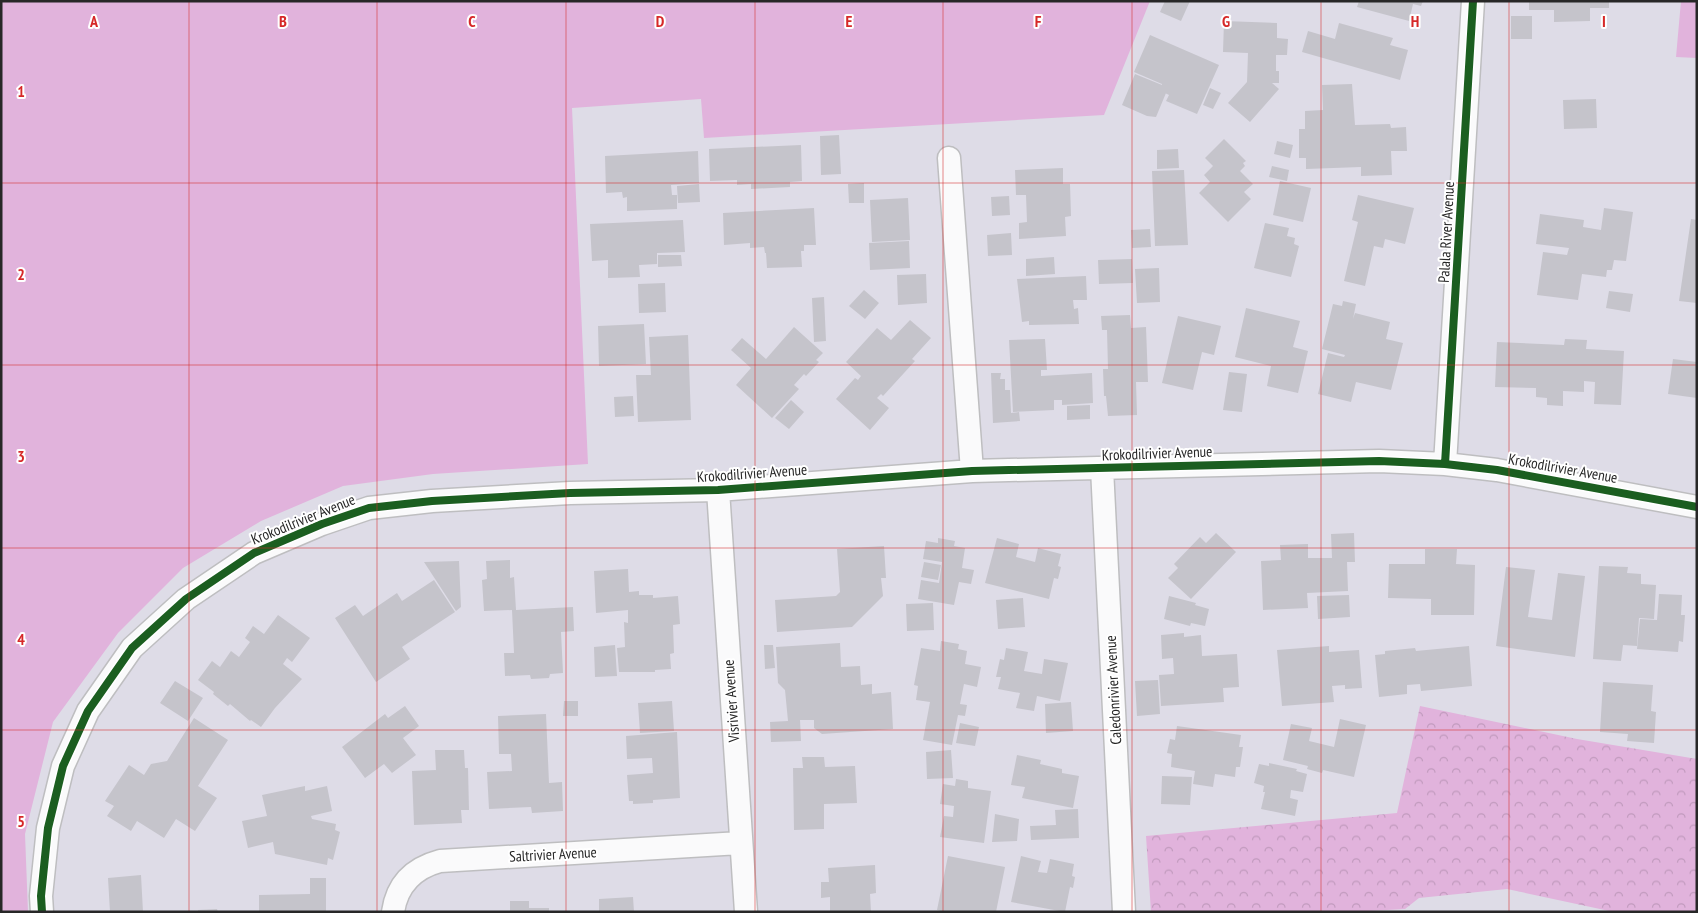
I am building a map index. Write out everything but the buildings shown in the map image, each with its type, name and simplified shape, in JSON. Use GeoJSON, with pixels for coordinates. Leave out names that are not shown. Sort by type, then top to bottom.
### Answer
{"type":"FeatureCollection","features":[{"type":"Feature","properties":{"kind":"street","name":"Palala River Avenue"},"geometry":{"type":"LineString","coordinates":[[1445,464],[1473,1]]}},
{"type":"Feature","properties":{"kind":"street"},"geometry":{"type":"LineString","coordinates":[[949,158],[972,471]]}},
{"type":"Feature","properties":{"kind":"street","name":"Krokodilrivier Avenue"},"geometry":{"type":"LineString","coordinates":[[42,912],[41,896],[48,828],[63,766],[88,711],[132,648],[186,598],[254,553],[322,524],[369,508],[432,501],[570,493],[718,490],[972,471],[1378,461],[1445,464],[1497,470],[1697,507]]}},
{"type":"Feature","properties":{"kind":"street","name":"Caledonrivier Avenue"},"geometry":{"type":"LineString","coordinates":[[1102,468],[1124,912]]}},
{"type":"Feature","properties":{"kind":"street","name":"Visrivier Avenue"},"geometry":{"type":"LineString","coordinates":[[718,490],[746,912]]}},
{"type":"Feature","properties":{"kind":"street","name":"Saltrivier Avenue"},"geometry":{"type":"LineString","coordinates":[[394,912],[395,901],[401,887],[410,875],[427,864],[440,861],[740,843]]}},
{"type":"Feature","properties":{"kind":"green space"},"geometry":{"type":"Polygon","coordinates":[[[1,1],[1150,1],[1104,115],[704,138],[701,99],[572,108],[588,464],[433,474],[343,486],[261,521],[183,568],[118,633],[53,722],[25,834],[28,912],[1,912],[1,1]]]}},
{"type":"Feature","properties":{"kind":"green space"},"geometry":{"type":"Polygon","coordinates":[[[1681,1],[1697,1],[1697,58],[1676,57],[1681,1]]]}},
{"type":"Feature","properties":{"kind":"green space"},"geometry":{"type":"Polygon","coordinates":[[[1420,706],[1577,739],[1697,759],[1697,912],[1614,912],[1507,889],[1419,898],[1405,909],[1350,912],[1151,912],[1146,836],[1397,813],[1420,706]]]}},
{"type":"Feature","properties":{"kind":"cycle path"},"geometry":{"type":"LineString","coordinates":[[1445,464],[1473,1]]}},
{"type":"Feature","properties":{"kind":"cycle path"},"geometry":{"type":"LineString","coordinates":[[42,912],[41,896],[48,828],[63,766],[88,711],[132,648],[186,599],[254,553],[322,524],[369,508],[432,501],[570,493],[718,490],[972,471],[1379,461],[1445,464],[1497,470],[1697,507]]}}]}
